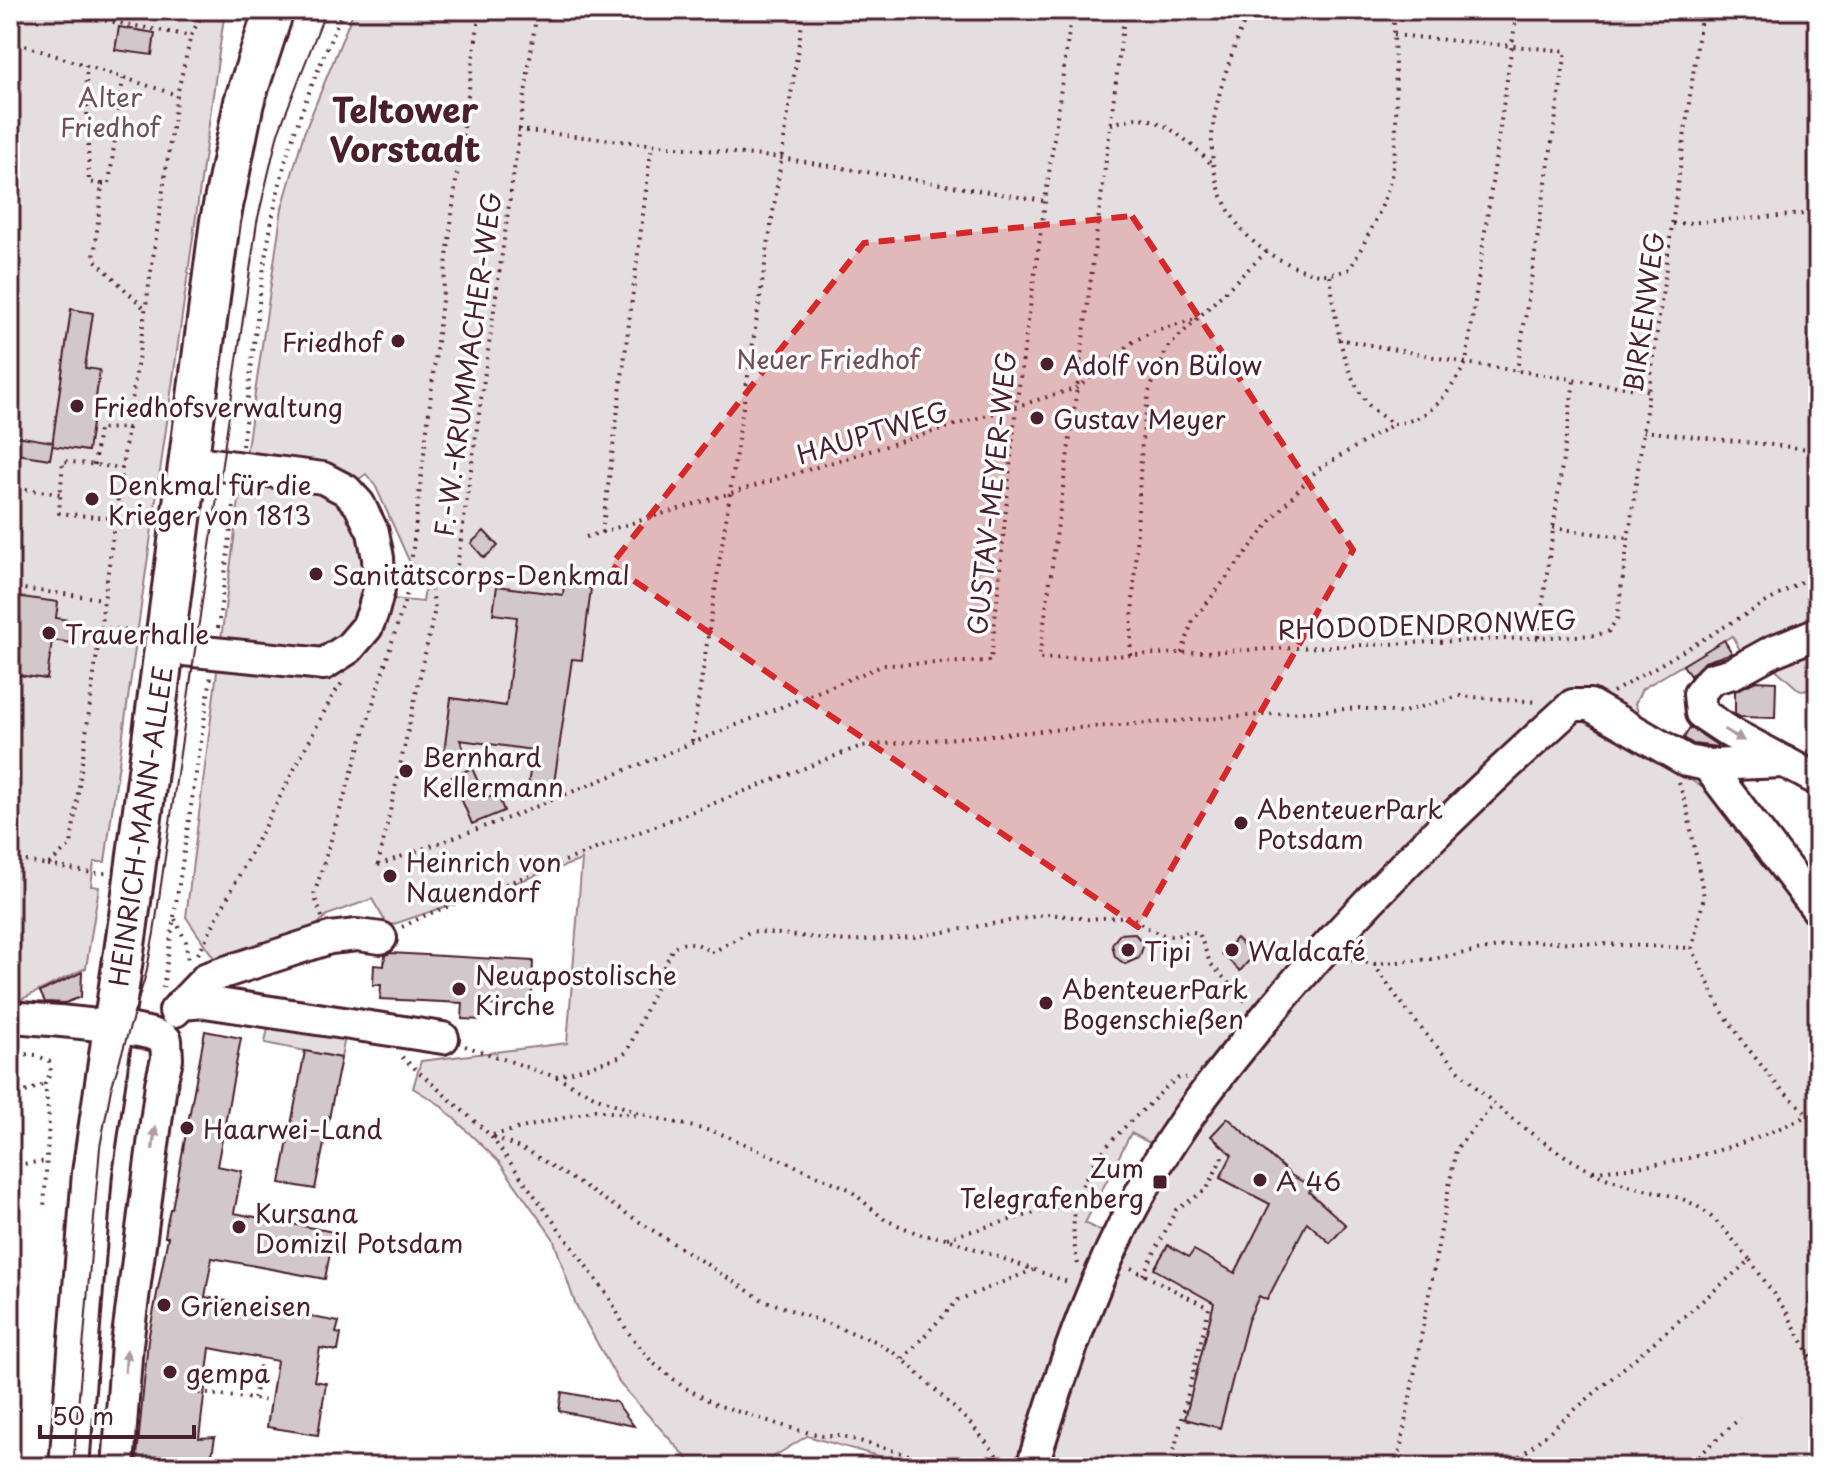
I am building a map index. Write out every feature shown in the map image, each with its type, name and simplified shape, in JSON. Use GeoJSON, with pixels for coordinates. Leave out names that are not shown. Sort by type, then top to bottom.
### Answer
{"type":"FeatureCollection","features":[{"type":"Feature","properties":{"kind":"main road","name":"HEINRICH-MANN-ALLEE"},"geometry":{"type":"LineString","coordinates":[[69,1467],[92,1173],[112,1027],[151,640],[188,461],[220,221],[233,152],[244,102],[274,10]]}},
{"type":"Feature","properties":{"kind":"street"},"geometry":{"type":"LineString","coordinates":[[151,640],[214,652],[324,664],[349,648],[367,627],[379,589],[373,532],[359,504],[346,490],[323,478],[188,461]]}},
{"type":"Feature","properties":{"kind":"street"},"geometry":{"type":"LineString","coordinates":[[1818,633],[1773,651],[1733,673],[1711,679],[1699,694],[1701,713],[1731,733],[1818,780]]}},
{"type":"Feature","properties":{"kind":"street"},"geometry":{"type":"LineString","coordinates":[[1032,1467],[1068,1352],[1091,1292],[1142,1189],[1200,1099],[1322,950],[1399,868],[1479,789],[1582,705],[1691,761],[1818,910]]}},
{"type":"Feature","properties":{"kind":"street"},"geometry":{"type":"LineString","coordinates":[[1691,761],[1785,762]]}},
{"type":"Feature","properties":{"kind":"street"},"geometry":{"type":"LineString","coordinates":[[156,1034],[172,1002],[207,978],[330,938],[357,935],[381,938]]}},
{"type":"Feature","properties":{"kind":"street"},"geometry":{"type":"LineString","coordinates":[[172,1002],[205,1002],[443,1038]]}},
{"type":"Feature","properties":{"kind":"street"},"geometry":{"type":"LineString","coordinates":[[10,1017],[112,1027],[156,1034],[166,1040],[168,1050],[127,1344],[118,1467]]}},
{"type":"Feature","properties":{"kind":"path"},"geometry":{"type":"LineString","coordinates":[[48,865],[71,845],[177,95],[191,36],[204,10]]}},
{"type":"Feature","properties":{"kind":"path"},"geometry":{"type":"LineString","coordinates":[[172,1002],[214,652],[266,265],[280,183],[297,126],[343,10]]}},
{"type":"Feature","properties":{"kind":"path"},"geometry":{"type":"LineString","coordinates":[[330,938],[314,895],[408,590],[456,181],[480,10]]}},
{"type":"Feature","properties":{"kind":"path","name":"F.-W.-KRUMMACHER-WEG"},"geometry":{"type":"LineString","coordinates":[[455,581],[537,10]]}},
{"type":"Feature","properties":{"kind":"path"},"geometry":{"type":"LineString","coordinates":[[692,741],[804,10]]}},
{"type":"Feature","properties":{"kind":"path","name":"GUSTAV-MEYER-WEG"},"geometry":{"type":"LineString","coordinates":[[432,591],[435,609],[378,865],[508,818],[884,665],[991,661],[1016,407],[1072,10]]}},
{"type":"Feature","properties":{"kind":"path"},"geometry":{"type":"LineString","coordinates":[[1077,388],[1125,10]]}},
{"type":"Feature","properties":{"kind":"path"},"geometry":{"type":"LineString","coordinates":[[1249,10],[1222,81],[1212,130],[1221,195],[1238,228],[1267,252],[1298,269],[1330,276],[1350,269],[1376,221],[1393,168],[1396,97],[1394,10]]}},
{"type":"Feature","properties":{"kind":"path"},"geometry":{"type":"LineString","coordinates":[[1182,653],[1192,622],[1278,512],[1317,470],[1393,424],[1411,423],[1430,412],[1466,363],[1517,10]]}},
{"type":"Feature","properties":{"kind":"path","name":"BIRKENWEG"},"geometry":{"type":"LineString","coordinates":[[1617,619],[1702,10]]}},
{"type":"Feature","properties":{"kind":"path"},"geometry":{"type":"LineString","coordinates":[[97,19],[191,36]]}},
{"type":"Feature","properties":{"kind":"path"},"geometry":{"type":"LineString","coordinates":[[1394,35],[1566,51],[1517,371]]}},
{"type":"Feature","properties":{"kind":"path"},"geometry":{"type":"LineString","coordinates":[[10,41],[177,95]]}},
{"type":"Feature","properties":{"kind":"path"},"geometry":{"type":"LineString","coordinates":[[86,65],[89,182],[109,184],[123,78]]}},
{"type":"Feature","properties":{"kind":"path"},"geometry":{"type":"LineString","coordinates":[[1111,124],[1139,118],[1162,126],[1187,140],[1215,167]]}},
{"type":"Feature","properties":{"kind":"path"},"geometry":{"type":"LineString","coordinates":[[518,130],[781,158],[1044,201]]}},
{"type":"Feature","properties":{"kind":"path"},"geometry":{"type":"LineString","coordinates":[[602,533],[652,144]]}},
{"type":"Feature","properties":{"kind":"path"},"geometry":{"type":"LineString","coordinates":[[102,184],[94,259],[147,311]]}},
{"type":"Feature","properties":{"kind":"path"},"geometry":{"type":"LineString","coordinates":[[1673,224],[1818,213]]}},
{"type":"Feature","properties":{"kind":"path","name":"HAUPTWEG"},"geometry":{"type":"LineString","coordinates":[[1130,655],[1142,440],[1149,392],[1167,348],[1267,252]]}},
{"type":"Feature","properties":{"kind":"path"},"geometry":{"type":"LineString","coordinates":[[1330,276],[1338,339],[1351,374],[1369,405],[1393,424]]}},
{"type":"Feature","properties":{"kind":"path","name":"HAUPTWEG"},"geometry":{"type":"LineString","coordinates":[[586,537],[1077,388],[1134,341],[1154,331],[1199,318]]}},
{"type":"Feature","properties":{"kind":"path"},"geometry":{"type":"LineString","coordinates":[[1338,339],[1466,363],[1650,391]]}},
{"type":"Feature","properties":{"kind":"path"},"geometry":{"type":"LineString","coordinates":[[1538,637],[1574,380]]}},
{"type":"Feature","properties":{"kind":"path","name":"RHODODENDRONWEG"},"geometry":{"type":"LineString","coordinates":[[1077,388],[1039,659],[1597,635],[1609,631],[1617,619]]}},
{"type":"Feature","properties":{"kind":"path"},"geometry":{"type":"LineString","coordinates":[[94,465],[99,429],[129,428]]}},
{"type":"Feature","properties":{"kind":"path"},"geometry":{"type":"LineString","coordinates":[[1643,431],[1818,450]]}},
{"type":"Feature","properties":{"kind":"path"},"geometry":{"type":"LineString","coordinates":[[116,519],[59,513],[63,461],[122,468]]}},
{"type":"Feature","properties":{"kind":"path"},"geometry":{"type":"LineString","coordinates":[[10,487],[61,494]]}},
{"type":"Feature","properties":{"kind":"path"},"geometry":{"type":"LineString","coordinates":[[1553,528],[1629,538]]}},
{"type":"Feature","properties":{"kind":"path"},"geometry":{"type":"LineString","coordinates":[[381,938],[426,915],[861,746],[1360,708],[1400,713],[1460,696],[1582,705],[1818,572]]}},
{"type":"Feature","properties":{"kind":"path"},"geometry":{"type":"LineString","coordinates":[[10,592],[15,588],[104,599]]}},
{"type":"Feature","properties":{"kind":"path"},"geometry":{"type":"LineString","coordinates":[[393,615],[408,590]]}},
{"type":"Feature","properties":{"kind":"path"},"geometry":{"type":"LineString","coordinates":[[100,627],[151,640]]}},
{"type":"Feature","properties":{"kind":"path"},"geometry":{"type":"LineString","coordinates":[[188,972],[333,695],[351,673]]}},
{"type":"Feature","properties":{"kind":"path"},"geometry":{"type":"LineString","coordinates":[[1691,761],[1677,778],[1687,809],[1704,897],[1692,948],[1720,1008],[1746,1046],[1777,1085],[1809,1115],[1818,1118]]}},
{"type":"Feature","properties":{"kind":"path"},"geometry":{"type":"LineString","coordinates":[[10,858],[92,873],[111,873]]}},
{"type":"Feature","properties":{"kind":"path"},"geometry":{"type":"LineString","coordinates":[[556,1077],[627,1052],[673,947],[687,941],[701,944],[711,953],[751,931],[846,941],[915,937],[1050,914],[1088,919],[1130,916],[1151,930],[1174,936],[1187,930],[1199,933],[1210,963],[1264,1019]]}},
{"type":"Feature","properties":{"kind":"path"},"geometry":{"type":"LineString","coordinates":[[1322,950],[1346,959],[1374,964],[1431,959],[1533,941],[1692,948]]}},
{"type":"Feature","properties":{"kind":"path"},"geometry":{"type":"LineString","coordinates":[[1374,964],[1429,1040],[1494,1104],[1591,1172],[1684,1200],[1713,1217],[1750,1260],[1787,1313],[1818,1371]]}},
{"type":"Feature","properties":{"kind":"path"},"geometry":{"type":"LineString","coordinates":[[443,1038],[556,1077],[600,1099],[652,1117],[719,1133],[849,1189],[885,1220],[922,1235],[945,1238],[1036,1269],[1091,1292]]}},
{"type":"Feature","properties":{"kind":"path"},"geometry":{"type":"LineString","coordinates":[[10,1053],[36,1055],[49,1061],[51,1072],[45,1084],[49,1120],[44,1208]]}},
{"type":"Feature","properties":{"kind":"path"},"geometry":{"type":"LineString","coordinates":[[400,1055],[490,1135],[609,1297],[627,1331],[652,1362],[682,1386],[717,1405],[797,1430],[823,1436],[842,1436],[951,1467]]}},
{"type":"Feature","properties":{"kind":"path"},"geometry":{"type":"LineString","coordinates":[[10,1095],[45,1084]]}},
{"type":"Feature","properties":{"kind":"path"},"geometry":{"type":"LineString","coordinates":[[1393,1467],[1399,1456],[1456,1149],[1494,1104]]}},
{"type":"Feature","properties":{"kind":"path"},"geometry":{"type":"LineString","coordinates":[[490,1135],[595,1110],[652,1117]]}},
{"type":"Feature","properties":{"kind":"path"},"geometry":{"type":"LineString","coordinates":[[1591,1172],[1647,1167],[1703,1156],[1757,1139],[1809,1115]]}},
{"type":"Feature","properties":{"kind":"path"},"geometry":{"type":"LineString","coordinates":[[490,1135],[531,1153],[761,1299],[875,1341],[903,1359],[972,1425],[1006,1467]]}},
{"type":"Feature","properties":{"kind":"path"},"geometry":{"type":"LineString","coordinates":[[1201,1464],[1172,1459],[1209,1308],[1141,1274],[1176,1210],[1207,1189],[1224,1153]]}},
{"type":"Feature","properties":{"kind":"path"},"geometry":{"type":"LineString","coordinates":[[10,1158],[23,1164],[48,1161]]}},
{"type":"Feature","properties":{"kind":"path"},"geometry":{"type":"LineString","coordinates":[[945,1238],[1078,1201]]}},
{"type":"Feature","properties":{"kind":"path"},"geometry":{"type":"LineString","coordinates":[[1508,1467],[1750,1260]]}},
{"type":"Feature","properties":{"kind":"path"},"geometry":{"type":"LineString","coordinates":[[903,1359],[958,1300],[1036,1269]]}},
{"type":"Feature","properties":{"kind":"path"},"geometry":{"type":"LineString","coordinates":[[254,1399],[260,1365]]}},
{"type":"Feature","properties":{"kind":"path"},"geometry":{"type":"LineString","coordinates":[[191,1392],[271,1401]]}},
{"type":"Feature","properties":{"kind":"path"},"geometry":{"type":"LineString","coordinates":[[1687,1467],[1740,1418]]}},
{"type":"Feature","properties":{"kind":"highlighted area"},"geometry":{"type":"Polygon","coordinates":[[[1132,216],[1353,550],[1138,927],[611,565],[864,243],[1132,216]]]}},
{"type":"Feature","properties":{"kind":"green space","name":"Alter Friedhof"},"geometry":{"type":"Polygon","coordinates":[[[10,10],[225,10],[105,862],[94,862],[91,886],[99,887],[86,968],[12,1004],[10,10]]]}},
{"type":"Feature","properties":{"kind":"green space","name":"Neuer Friedhof"},"geometry":{"type":"Polygon","coordinates":[[[354,10],[1818,10],[1818,619],[1740,650],[1732,636],[1642,689],[1635,704],[1640,716],[1683,740],[1676,751],[1680,773],[1706,790],[1818,938],[1818,1467],[917,1467],[807,1436],[757,1467],[695,1467],[620,1384],[575,1303],[553,1238],[499,1162],[439,1104],[413,1088],[421,1061],[567,1043],[582,860],[388,926],[372,899],[327,915],[271,970],[218,964],[186,917],[218,663],[313,678],[327,674],[383,598],[423,602],[426,579],[415,574],[376,487],[366,474],[352,484],[245,462],[282,208],[304,133],[354,10]],[[1131,1133],[1085,1223],[1106,1234],[1152,1144],[1131,1133]]]}},
{"type":"Feature","properties":{"kind":"green space"},"geometry":{"type":"Polygon","coordinates":[[[241,485],[322,494],[337,502],[349,515],[363,552],[366,592],[355,625],[323,654],[220,647],[241,485]]]}},
{"type":"Feature","properties":{"kind":"green space"},"geometry":{"type":"Polygon","coordinates":[[[1818,645],[1815,674],[1818,675],[1818,689],[1799,690],[1770,664],[1818,645]]]}},
{"type":"Feature","properties":{"kind":"green space"},"geometry":{"type":"Polygon","coordinates":[[[269,1022],[345,1037],[341,1058],[265,1043],[269,1022]]]}},
{"type":"Feature","properties":{"kind":"building"},"geometry":{"type":"Polygon","coordinates":[[[119,27],[155,33],[152,55],[115,50],[119,27]]]}},
{"type":"Feature","properties":{"kind":"building","name":"Friedhofsverwaltung"},"geometry":{"type":"Polygon","coordinates":[[[71,309],[93,313],[85,368],[100,370],[88,451],[52,446],[71,309]]]}},
{"type":"Feature","properties":{"kind":"building"},"geometry":{"type":"Polygon","coordinates":[[[10,435],[53,442],[50,459],[10,453],[10,435]]]}},
{"type":"Feature","properties":{"kind":"building"},"geometry":{"type":"Polygon","coordinates":[[[484,531],[498,546],[484,558],[471,543],[484,531]]]}},
{"type":"Feature","properties":{"kind":"building"},"geometry":{"type":"Polygon","coordinates":[[[564,584],[591,588],[582,660],[572,659],[553,790],[528,786],[533,750],[460,740],[467,757],[444,753],[451,698],[506,706],[517,617],[493,614],[497,586],[563,595],[564,584]]]}},
{"type":"Feature","properties":{"kind":"building","name":"Trauerhalle"},"geometry":{"type":"Polygon","coordinates":[[[14,596],[58,602],[56,618],[75,621],[72,643],[52,640],[47,679],[10,674],[10,627],[14,596]]]}},
{"type":"Feature","properties":{"kind":"building"},"geometry":{"type":"Polygon","coordinates":[[[1724,640],[1732,653],[1705,662],[1690,676],[1683,665],[1724,640]]]}},
{"type":"Feature","properties":{"kind":"building"},"geometry":{"type":"Polygon","coordinates":[[[1756,681],[1776,682],[1775,718],[1740,717],[1735,714],[1735,691],[1756,681]]]}},
{"type":"Feature","properties":{"kind":"building"},"geometry":{"type":"Polygon","coordinates":[[[1690,727],[1717,747],[1693,744],[1684,738],[1690,727]]]}},
{"type":"Feature","properties":{"kind":"building"},"geometry":{"type":"Polygon","coordinates":[[[472,768],[484,796],[499,798],[504,811],[472,824],[452,777],[472,768]]]}},
{"type":"Feature","properties":{"kind":"building","name":"Tipi"},"geometry":{"type":"Polygon","coordinates":[[[1134,933],[1144,944],[1139,958],[1125,964],[1115,957],[1112,944],[1120,934],[1134,933]]]}},
{"type":"Feature","properties":{"kind":"building"},"geometry":{"type":"Polygon","coordinates":[[[1236,938],[1254,955],[1240,971],[1222,954],[1236,938]]]}},
{"type":"Feature","properties":{"kind":"building","name":"Neuapostolische Kirche"},"geometry":{"type":"Polygon","coordinates":[[[385,955],[533,961],[531,1012],[515,1011],[515,1006],[483,1005],[482,1020],[462,1019],[463,1003],[380,999],[381,985],[373,985],[374,965],[384,966],[385,955]]]}},
{"type":"Feature","properties":{"kind":"building"},"geometry":{"type":"Polygon","coordinates":[[[82,972],[81,997],[65,1003],[45,1002],[40,992],[82,972]]]}},
{"type":"Feature","properties":{"kind":"building"},"geometry":{"type":"Polygon","coordinates":[[[205,1031],[241,1038],[217,1166],[242,1171],[234,1213],[334,1232],[325,1279],[212,1258],[205,1297],[339,1322],[336,1333],[341,1334],[338,1351],[320,1348],[314,1381],[326,1383],[318,1435],[267,1427],[277,1361],[210,1348],[199,1438],[215,1437],[210,1467],[136,1467],[148,1340],[168,1237],[165,1237],[167,1223],[205,1031]]]}},
{"type":"Feature","properties":{"kind":"building"},"geometry":{"type":"Polygon","coordinates":[[[305,1051],[341,1058],[315,1189],[280,1183],[305,1051]]]}},
{"type":"Feature","properties":{"kind":"building"},"geometry":{"type":"Polygon","coordinates":[[[1228,1118],[1291,1175],[1312,1187],[1309,1192],[1346,1225],[1330,1243],[1307,1222],[1267,1300],[1259,1296],[1248,1320],[1220,1428],[1185,1419],[1214,1303],[1154,1269],[1168,1245],[1189,1257],[1194,1250],[1235,1273],[1270,1204],[1220,1178],[1232,1155],[1211,1136],[1228,1118]]]}},
{"type":"Feature","properties":{"kind":"building"},"geometry":{"type":"Polygon","coordinates":[[[562,1392],[616,1402],[634,1426],[559,1411],[562,1392]]]}},
{"type":"Feature","properties":{"kind":"tram line"},"geometry":{"type":"LineString","coordinates":[[73,1467],[100,1147],[111,1089],[146,974],[154,933],[257,222],[278,133],[326,10]]}},
{"type":"Feature","properties":{"kind":"place","name":"Friedhof"},"geometry":{"type":"Point","coordinates":[398,341]}},
{"type":"Feature","properties":{"kind":"place","name":"Adolf von Bülow"},"geometry":{"type":"Point","coordinates":[1047,364]}},
{"type":"Feature","properties":{"kind":"place","name":"Friedhofsverwaltung"},"geometry":{"type":"Point","coordinates":[77,406]}},
{"type":"Feature","properties":{"kind":"place","name":"Gustav Meyer"},"geometry":{"type":"Point","coordinates":[1037,418]}},
{"type":"Feature","properties":{"kind":"place","name":"Denkmal für die Krieger von 1813"},"geometry":{"type":"Point","coordinates":[92,499]}},
{"type":"Feature","properties":{"kind":"place","name":"Sanitätscorps-Denkmal"},"geometry":{"type":"Point","coordinates":[316,574]}},
{"type":"Feature","properties":{"kind":"place","name":"Trauerhalle"},"geometry":{"type":"Point","coordinates":[49,633]}},
{"type":"Feature","properties":{"kind":"place","name":"Bernhard Kellermann"},"geometry":{"type":"Point","coordinates":[406,771]}},
{"type":"Feature","properties":{"kind":"place","name":"AbenteuerPark Potsdam"},"geometry":{"type":"Point","coordinates":[1241,823]}},
{"type":"Feature","properties":{"kind":"place","name":"Heinrich von Nauendorf"},"geometry":{"type":"Point","coordinates":[390,876]}},
{"type":"Feature","properties":{"kind":"place","name":"Tipi"},"geometry":{"type":"Point","coordinates":[1128,950]}},
{"type":"Feature","properties":{"kind":"place","name":"Waldcafé"},"geometry":{"type":"Point","coordinates":[1232,950]}},
{"type":"Feature","properties":{"kind":"place","name":"Neuapostolische Kirche"},"geometry":{"type":"Point","coordinates":[459,989]}},
{"type":"Feature","properties":{"kind":"place","name":"AbenteuerPark Bogenschießen"},"geometry":{"type":"Point","coordinates":[1046,1003]}},
{"type":"Feature","properties":{"kind":"place","name":"Haarwei-Land"},"geometry":{"type":"Point","coordinates":[187,1128]}},
{"type":"Feature","properties":{"kind":"place","name":"A 46"},"geometry":{"type":"Point","coordinates":[1260,1180]}},
{"type":"Feature","properties":{"kind":"place","name":"Zum Telegrafenberg"},"geometry":{"type":"Point","coordinates":[1160,1182]}},
{"type":"Feature","properties":{"kind":"place","name":"Kursana Domizil Potsdam"},"geometry":{"type":"Point","coordinates":[239,1227]}},
{"type":"Feature","properties":{"kind":"place","name":"Grieneisen"},"geometry":{"type":"Point","coordinates":[164,1305]}},
{"type":"Feature","properties":{"kind":"place","name":"gempa"},"geometry":{"type":"Point","coordinates":[170,1372]}},
{"type":"Feature","properties":{"kind":"district","name":"Teltower Vorstadt"},"geometry":{"type":"Point","coordinates":[405,128]}}]}
